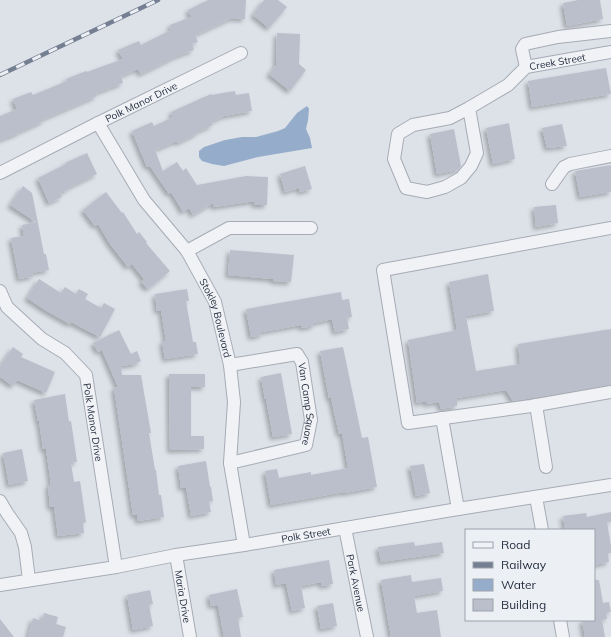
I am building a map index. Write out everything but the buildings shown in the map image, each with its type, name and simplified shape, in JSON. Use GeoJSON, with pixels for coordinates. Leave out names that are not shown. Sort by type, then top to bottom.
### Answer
{"type":"FeatureCollection","features":[{"type":"Feature","properties":{"kind":"street"},"geometry":{"type":"LineString","coordinates":[[526,66],[522,49],[525,44],[569,36],[611,31]]}},
{"type":"Feature","properties":{"kind":"street","name":"Creek Street"},"geometry":{"type":"LineString","coordinates":[[469,108],[477,153],[471,166],[461,178],[445,187],[427,192],[406,188],[394,159],[398,134],[412,125],[450,118],[469,108],[508,85],[526,66],[611,52]]}},
{"type":"Feature","properties":{"kind":"street","name":"Polk Manor Drive"},"geometry":{"type":"LineString","coordinates":[[0,174],[98,123],[241,53]]}},
{"type":"Feature","properties":{"kind":"street","name":"Stokley Boulevard"},"geometry":{"type":"LineString","coordinates":[[98,123],[144,200],[187,251],[215,302],[230,365],[234,402],[230,463],[244,545]]}},
{"type":"Feature","properties":{"kind":"street"},"geometry":{"type":"LineString","coordinates":[[552,184],[564,167],[570,164],[611,156]]}},
{"type":"Feature","properties":{"kind":"street"},"geometry":{"type":"LineString","coordinates":[[187,251],[229,228],[311,228]]}},
{"type":"Feature","properties":{"kind":"street"},"geometry":{"type":"LineString","coordinates":[[611,228],[383,270],[408,423],[536,405],[611,392]]}},
{"type":"Feature","properties":{"kind":"street","name":"Polk Manor Drive"},"geometry":{"type":"LineString","coordinates":[[0,291],[8,307],[42,339],[65,353],[86,375],[116,567]]}},
{"type":"Feature","properties":{"kind":"street","name":"Van Camp Square"},"geometry":{"type":"LineString","coordinates":[[230,365],[296,354],[302,362],[311,420],[306,445],[230,463]]}},
{"type":"Feature","properties":{"kind":"street"},"geometry":{"type":"LineString","coordinates":[[536,405],[546,467]]}},
{"type":"Feature","properties":{"kind":"street"},"geometry":{"type":"LineString","coordinates":[[442,418],[458,509]]}},
{"type":"Feature","properties":{"kind":"street","name":"Polk Street"},"geometry":{"type":"LineString","coordinates":[[0,585],[611,485]]}},
{"type":"Feature","properties":{"kind":"street"},"geometry":{"type":"LineString","coordinates":[[536,497],[542,529]]}},
{"type":"Feature","properties":{"kind":"street"},"geometry":{"type":"LineString","coordinates":[[0,501],[21,533],[25,547],[29,580]]}},
{"type":"Feature","properties":{"kind":"street","name":"Park Avenue"},"geometry":{"type":"LineString","coordinates":[[344,528],[367,637]]}},
{"type":"Feature","properties":{"kind":"street","name":"Maria Drive"},"geometry":{"type":"LineString","coordinates":[[176,555],[190,637]]}},
{"type":"Feature","properties":{"kind":"street"},"geometry":{"type":"LineString","coordinates":[[560,621],[563,637]]}},
{"type":"Feature","properties":{"kind":"water"},"geometry":{"type":"Polygon","coordinates":[[[307,106],[309,109],[306,129],[312,148],[258,157],[224,166],[202,161],[199,157],[199,151],[204,147],[225,140],[242,137],[256,137],[285,128],[297,113],[307,106]]]}},
{"type":"Feature","properties":{"kind":"railway"},"geometry":{"type":"LineString","coordinates":[[0,75],[158,0]]}}]}
